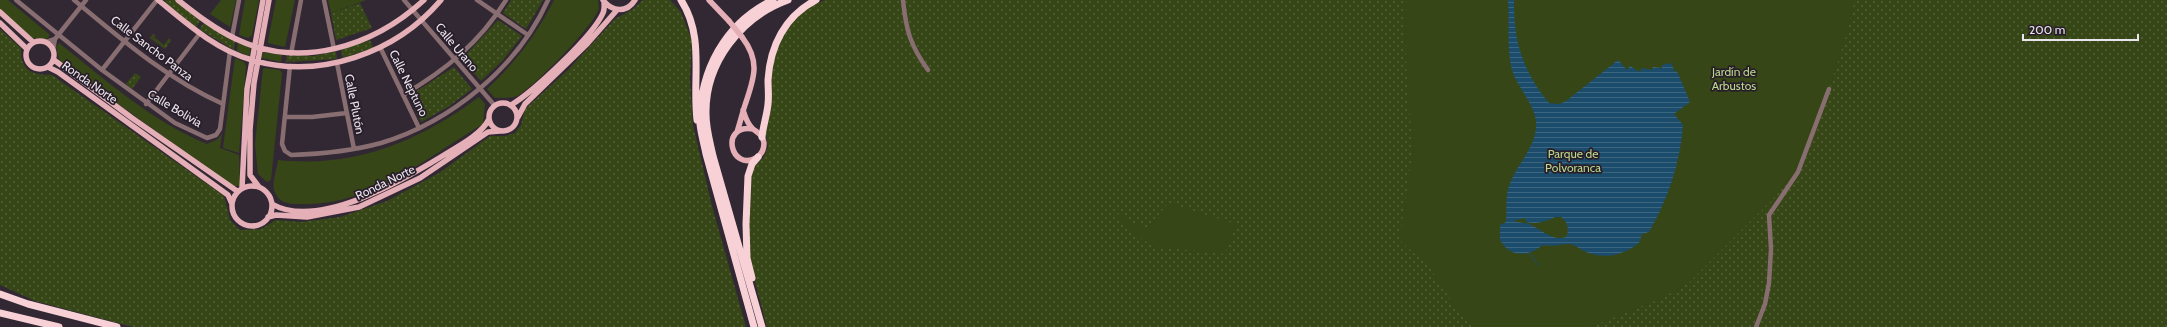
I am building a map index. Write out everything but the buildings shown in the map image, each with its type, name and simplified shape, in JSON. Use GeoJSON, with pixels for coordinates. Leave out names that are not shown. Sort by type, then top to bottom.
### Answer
{"type":"FeatureCollection","features":[{"type":"Feature","properties":{"kind":"highway"},"geometry":{"type":"LineString","coordinates":[[681,0],[691,18],[697,52],[695,104],[705,163],[751,314]]}},
{"type":"Feature","properties":{"kind":"highway"},"geometry":{"type":"LineString","coordinates":[[754,327],[706,154],[700,126],[701,102],[709,66],[726,37],[748,16],[773,0]]}},
{"type":"Feature","properties":{"kind":"highway"},"geometry":{"type":"LineString","coordinates":[[763,327],[713,156],[707,131],[707,100],[710,84],[719,60],[733,38],[758,15],[788,0]]}},
{"type":"Feature","properties":{"kind":"highway"},"geometry":{"type":"LineString","coordinates":[[762,137],[768,105],[771,56],[778,36],[789,20],[802,8],[816,0]]}},
{"type":"Feature","properties":{"kind":"highway"},"geometry":{"type":"LineString","coordinates":[[758,157],[752,164],[748,176],[746,243],[752,279],[763,327]]}},
{"type":"Feature","properties":{"kind":"highway"},"geometry":{"type":"LineString","coordinates":[[0,294],[28,304],[117,327]]}},
{"type":"Feature","properties":{"kind":"highway"},"geometry":{"type":"LineString","coordinates":[[0,313],[59,327]]}},
{"type":"Feature","properties":{"kind":"main road"},"geometry":{"type":"LineString","coordinates":[[157,0],[200,33],[230,51],[255,61],[290,66],[313,67],[337,63],[395,40],[421,20],[441,0]]}},
{"type":"Feature","properties":{"kind":"main road"},"geometry":{"type":"LineString","coordinates":[[178,0],[208,23],[232,37],[257,47],[291,54],[313,53],[353,45],[396,24],[424,0]]}},
{"type":"Feature","properties":{"kind":"main road"},"geometry":{"type":"LineString","coordinates":[[255,61],[249,155],[250,175],[259,187],[268,195],[272,204],[268,218],[256,225],[243,224],[233,214],[232,204],[240,190],[245,116],[255,61],[263,0]]}},
{"type":"Feature","properties":{"kind":"main road"},"geometry":{"type":"LineString","coordinates":[[257,47],[269,0]]}},
{"type":"Feature","properties":{"kind":"main road"},"geometry":{"type":"LineString","coordinates":[[603,1],[617,10],[627,8],[635,0]]}},
{"type":"Feature","properties":{"kind":"main road"},"geometry":{"type":"LineString","coordinates":[[704,0],[711,2],[742,37],[750,48],[755,63],[754,78],[743,110],[737,132],[732,140],[732,151],[735,155],[749,160],[758,157],[764,148],[762,137],[746,120],[743,110]]}},
{"type":"Feature","properties":{"kind":"main road"},"geometry":{"type":"LineString","coordinates":[[511,105],[533,89],[582,40],[604,13],[603,1]]}},
{"type":"Feature","properties":{"kind":"main road"},"geometry":{"type":"LineString","coordinates":[[518,117],[511,105],[503,103],[495,106],[490,112],[489,119],[493,127],[500,131],[512,128],[518,117],[525,104],[587,44],[617,10]]}},
{"type":"Feature","properties":{"kind":"main road"},"geometry":{"type":"LineString","coordinates":[[0,12],[33,42]]}},
{"type":"Feature","properties":{"kind":"main road"},"geometry":{"type":"LineString","coordinates":[[0,24],[27,49],[33,42],[46,42]]}},
{"type":"Feature","properties":{"kind":"main road","name":"Ronda Norte"},"geometry":{"type":"LineString","coordinates":[[27,49],[26,58],[30,66],[39,70],[48,67],[54,60],[53,50],[46,42]]}},
{"type":"Feature","properties":{"kind":"main road","name":"Ronda Norte"},"geometry":{"type":"LineString","coordinates":[[54,60],[132,118],[240,190]]}},
{"type":"Feature","properties":{"kind":"main road","name":"Ronda Norte"},"geometry":{"type":"LineString","coordinates":[[48,67],[58,72],[228,195],[232,204]]}},
{"type":"Feature","properties":{"kind":"main road","name":"Ronda Norte"},"geometry":{"type":"LineString","coordinates":[[272,204],[282,209],[305,211],[358,201],[405,178],[452,150],[486,126],[489,119]]}},
{"type":"Feature","properties":{"kind":"main road"},"geometry":{"type":"LineString","coordinates":[[737,132],[747,128],[753,129]]}},
{"type":"Feature","properties":{"kind":"main road","name":"Ronda Norte"},"geometry":{"type":"LineString","coordinates":[[268,218],[276,215],[307,217],[359,207],[420,178],[488,132],[500,131]]}},
{"type":"Feature","properties":{"kind":"main road"},"geometry":{"type":"LineString","coordinates":[[240,190],[253,186],[259,187]]}},
{"type":"Feature","properties":{"kind":"street","name":"Calle Bolivia"},"geometry":{"type":"LineString","coordinates":[[16,0],[56,37],[146,104],[175,123],[208,138],[216,135],[218,132],[230,51]]}},
{"type":"Feature","properties":{"kind":"street","name":"Calle Sancho Panza"},"geometry":{"type":"LineString","coordinates":[[74,0],[168,75],[197,92],[223,104]]}},
{"type":"Feature","properties":{"kind":"street"},"geometry":{"type":"LineString","coordinates":[[46,42],[56,37],[86,0]]}},
{"type":"Feature","properties":{"kind":"street"},"geometry":{"type":"LineString","coordinates":[[102,70],[157,0]]}},
{"type":"Feature","properties":{"kind":"street"},"geometry":{"type":"LineString","coordinates":[[232,37],[240,0]]}},
{"type":"Feature","properties":{"kind":"street"},"geometry":{"type":"LineString","coordinates":[[291,54],[301,0]]}},
{"type":"Feature","properties":{"kind":"street"},"geometry":{"type":"LineString","coordinates":[[324,0],[334,49]]}},
{"type":"Feature","properties":{"kind":"street","name":"Calle Urano"},"geometry":{"type":"LineString","coordinates":[[404,0],[495,106]]}},
{"type":"Feature","properties":{"kind":"street"},"geometry":{"type":"LineString","coordinates":[[477,0],[528,35]]}},
{"type":"Feature","properties":{"kind":"street"},"geometry":{"type":"LineString","coordinates":[[403,95],[455,61],[477,39],[506,0]]}},
{"type":"Feature","properties":{"kind":"street"},"geometry":{"type":"LineString","coordinates":[[290,66],[282,144],[285,151],[291,155],[320,154],[382,143],[419,128],[448,112],[479,89],[504,65],[528,35],[548,0]]}},
{"type":"Feature","properties":{"kind":"street"},"geometry":{"type":"LineString","coordinates":[[903,0],[905,27],[912,45],[928,70]]}},
{"type":"Feature","properties":{"kind":"street"},"geometry":{"type":"LineString","coordinates":[[146,104],[200,33]]}},
{"type":"Feature","properties":{"kind":"street"},"geometry":{"type":"LineString","coordinates":[[53,50],[56,37]]}},
{"type":"Feature","properties":{"kind":"street","name":"Calle Neptuno"},"geometry":{"type":"LineString","coordinates":[[380,47],[419,128]]}},
{"type":"Feature","properties":{"kind":"street","name":"Calle Plutón"},"geometry":{"type":"LineString","coordinates":[[337,63],[354,149]]}},
{"type":"Feature","properties":{"kind":"street"},"geometry":{"type":"LineString","coordinates":[[1756,327],[1765,304],[1770,283],[1770,215],[1798,172],[1829,89]]}},
{"type":"Feature","properties":{"kind":"street"},"geometry":{"type":"LineString","coordinates":[[285,117],[312,118],[347,113]]}},
{"type":"Feature","properties":{"kind":"green space"},"geometry":{"type":"Polygon","coordinates":[[[0,0],[8,0],[50,35],[47,39],[32,38],[0,10],[0,0]]]}},
{"type":"Feature","properties":{"kind":"green space"},"geometry":{"type":"Polygon","coordinates":[[[166,0],[175,0],[201,20],[196,27],[164,2],[166,0]]]}},
{"type":"Feature","properties":{"kind":"green space"},"geometry":{"type":"Polygon","coordinates":[[[221,0],[236,0],[230,27],[210,14],[221,0]]]}},
{"type":"Feature","properties":{"kind":"green space"},"geometry":{"type":"Polygon","coordinates":[[[245,0],[259,0],[252,35],[248,38],[239,35],[245,0]]]}},
{"type":"Feature","properties":{"kind":"green space"},"geometry":{"type":"Polygon","coordinates":[[[276,0],[295,0],[285,47],[268,43],[276,0]]]}},
{"type":"Feature","properties":{"kind":"green space"},"geometry":{"type":"Polygon","coordinates":[[[328,0],[366,0],[331,13],[328,0]]]}},
{"type":"Feature","properties":{"kind":"green space"},"geometry":{"type":"Polygon","coordinates":[[[511,0],[543,0],[526,29],[503,13],[511,0]]]}},
{"type":"Feature","properties":{"kind":"green space"},"geometry":{"type":"Polygon","coordinates":[[[554,0],[598,0],[599,8],[587,28],[576,41],[525,91],[517,96],[495,98],[487,89],[525,48],[554,0]]]}},
{"type":"Feature","properties":{"kind":"green space"},"geometry":{"type":"Polygon","coordinates":[[[643,0],[670,0],[681,12],[692,41],[690,79],[693,125],[712,206],[746,327],[133,327],[35,301],[0,285],[0,29],[21,48],[21,56],[25,67],[33,73],[52,75],[224,196],[230,220],[240,230],[261,229],[276,220],[301,222],[340,217],[387,201],[439,173],[490,136],[505,136],[515,133],[521,125],[525,109],[568,70],[615,19],[633,9],[643,0]]]}},
{"type":"Feature","properties":{"kind":"green space","name":"Jardín de Arbustos"},"geometry":{"type":"Polygon","coordinates":[[[825,0],[2167,0],[2167,327],[767,327],[752,271],[748,246],[750,178],[755,165],[763,158],[768,147],[765,128],[772,63],[776,46],[789,24],[804,9],[825,0]]]}},
{"type":"Feature","properties":{"kind":"green space","name":"Parque de Polvoranca"},"geometry":{"type":"Polygon","coordinates":[[[1403,0],[1855,0],[1837,65],[1798,171],[1793,173],[1776,196],[1689,283],[1657,300],[1590,327],[1473,327],[1458,311],[1428,265],[1402,243],[1400,236],[1413,148],[1408,98],[1403,0]]]}},
{"type":"Feature","properties":{"kind":"green space"},"geometry":{"type":"Polygon","coordinates":[[[360,3],[372,28],[336,40],[331,13],[360,3]]]}},
{"type":"Feature","properties":{"kind":"green space"},"geometry":{"type":"Polygon","coordinates":[[[498,20],[522,36],[503,60],[481,81],[462,59],[498,20]]]}},
{"type":"Feature","properties":{"kind":"green space"},"geometry":{"type":"Polygon","coordinates":[[[204,23],[235,41],[234,50],[199,29],[204,23]]]}},
{"type":"Feature","properties":{"kind":"green space"},"geometry":{"type":"Polygon","coordinates":[[[153,34],[156,36],[154,37],[164,45],[169,38],[171,40],[165,49],[150,38],[153,34]]]}},
{"type":"Feature","properties":{"kind":"green space"},"geometry":{"type":"Polygon","coordinates":[[[370,40],[373,48],[343,58],[341,50],[370,40]]]}},
{"type":"Feature","properties":{"kind":"green space"},"geometry":{"type":"Polygon","coordinates":[[[238,42],[251,47],[249,56],[237,51],[238,42]]]}},
{"type":"Feature","properties":{"kind":"green space"},"geometry":{"type":"Polygon","coordinates":[[[59,43],[130,99],[148,112],[186,135],[207,144],[218,139],[222,133],[220,148],[239,155],[240,186],[233,186],[65,66],[59,59],[56,47],[59,43]]]}},
{"type":"Feature","properties":{"kind":"green space"},"geometry":{"type":"Polygon","coordinates":[[[336,51],[337,59],[286,62],[287,55],[314,56],[336,51]]]}},
{"type":"Feature","properties":{"kind":"green space"},"geometry":{"type":"Polygon","coordinates":[[[263,52],[282,55],[281,62],[262,58],[263,52]]]}},
{"type":"Feature","properties":{"kind":"green space"},"geometry":{"type":"Polygon","coordinates":[[[235,58],[244,62],[246,66],[239,153],[223,148],[235,58]]]}},
{"type":"Feature","properties":{"kind":"green space"},"geometry":{"type":"Polygon","coordinates":[[[454,67],[472,89],[448,107],[421,122],[409,96],[454,67]]]}},
{"type":"Feature","properties":{"kind":"green space"},"geometry":{"type":"Polygon","coordinates":[[[263,69],[280,70],[282,73],[271,180],[267,182],[258,174],[255,144],[263,69]]]}},
{"type":"Feature","properties":{"kind":"green space"},"geometry":{"type":"Polygon","coordinates":[[[135,73],[141,77],[132,89],[126,84],[135,73]]]}},
{"type":"Feature","properties":{"kind":"green space"},"geometry":{"type":"Polygon","coordinates":[[[479,97],[485,104],[483,124],[419,165],[374,189],[326,203],[288,203],[281,201],[276,195],[274,183],[278,160],[333,160],[384,148],[409,139],[433,127],[479,97]]]}},
{"type":"Feature","properties":{"kind":"green space"},"geometry":{"type":"Polygon","coordinates":[[[1168,203],[1236,224],[1225,254],[1152,246],[1115,218],[1118,214],[1141,227],[1148,228],[1168,203]]]}},
{"type":"Feature","properties":{"kind":"water"},"geometry":{"type":"Polygon","coordinates":[[[1508,0],[1514,0],[1515,29],[1521,55],[1532,79],[1549,103],[1559,104],[1566,101],[1618,60],[1627,70],[1630,66],[1640,72],[1642,68],[1652,70],[1653,67],[1662,68],[1662,65],[1671,63],[1675,72],[1677,71],[1690,102],[1674,114],[1683,125],[1676,167],[1662,207],[1649,232],[1642,234],[1639,243],[1626,251],[1619,254],[1606,256],[1591,254],[1570,244],[1554,246],[1543,245],[1531,252],[1520,254],[1509,250],[1500,240],[1500,225],[1506,222],[1509,186],[1516,170],[1534,139],[1536,130],[1533,110],[1513,73],[1509,46],[1508,0]],[[1555,217],[1537,223],[1526,222],[1525,218],[1513,221],[1529,224],[1556,238],[1561,238],[1566,237],[1568,229],[1565,221],[1561,217],[1555,217]]]}},
{"type":"Feature","properties":{"kind":"waterway"},"geometry":{"type":"LineString","coordinates":[[1529,253],[1539,266]]}}]}
